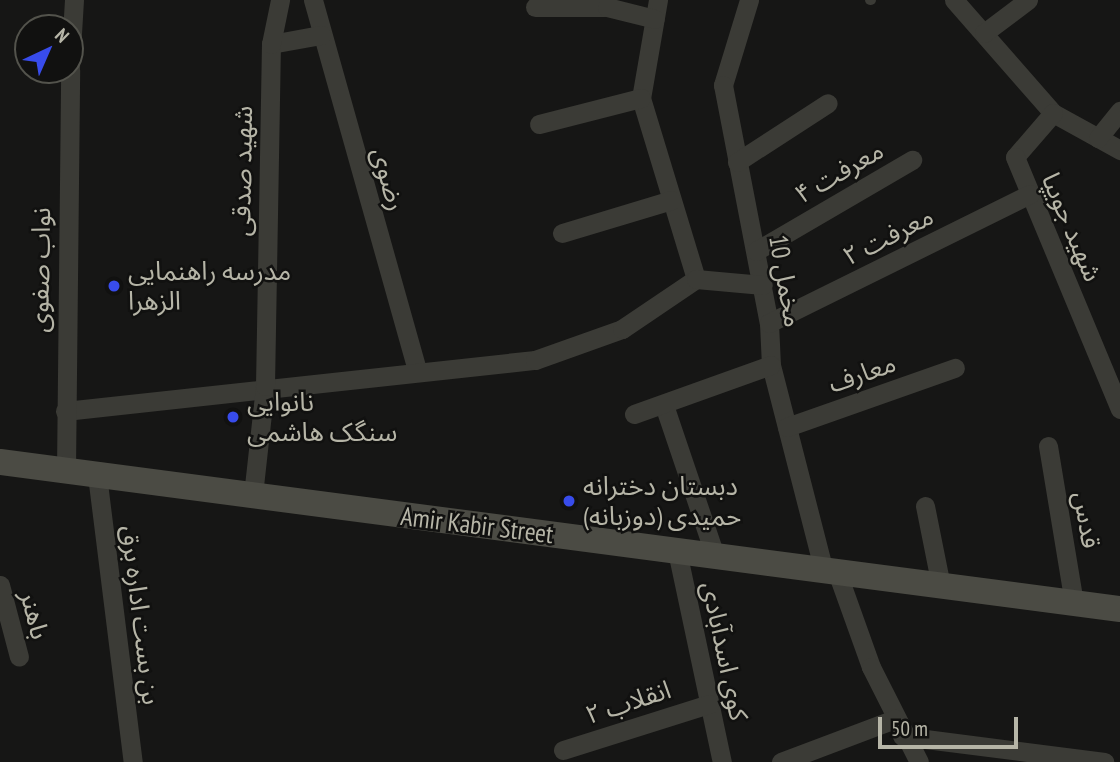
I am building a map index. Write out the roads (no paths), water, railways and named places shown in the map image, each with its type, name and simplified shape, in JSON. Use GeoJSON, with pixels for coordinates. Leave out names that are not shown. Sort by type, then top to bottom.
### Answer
{"type":"FeatureCollection","features":[{"type":"Feature","properties":{"kind":"main road","name":"Amir Kabir Street"},"geometry":{"type":"LineString","coordinates":[[0,462],[1120,609]]}},
{"type":"Feature","properties":{"kind":"street","name":"شهید صدقی"},"geometry":{"type":"LineString","coordinates":[[253,495],[265,386],[271,44],[280,0]]}},
{"type":"Feature","properties":{"kind":"street","name":"رضوی"},"geometry":{"type":"LineString","coordinates":[[313,0],[417,371]]}},
{"type":"Feature","properties":{"kind":"street","name":"مخمل 10"},"geometry":{"type":"LineString","coordinates":[[749,0],[723,85],[763,285],[769,323],[771,365],[830,572],[899,727],[919,762]]}},
{"type":"Feature","properties":{"kind":"street"},"geometry":{"type":"LineString","coordinates":[[954,0],[1054,113],[1120,150]]}},
{"type":"Feature","properties":{"kind":"street"},"geometry":{"type":"LineString","coordinates":[[984,33],[1028,0]]}},
{"type":"Feature","properties":{"kind":"street"},"geometry":{"type":"LineString","coordinates":[[535,7],[657,9],[641,98],[696,279]]}},
{"type":"Feature","properties":{"kind":"street"},"geometry":{"type":"LineString","coordinates":[[271,44],[321,35]]}},
{"type":"Feature","properties":{"kind":"street","name":"نواب صفوی"},"geometry":{"type":"LineString","coordinates":[[66,470],[70,84]]}},
{"type":"Feature","properties":{"kind":"street"},"geometry":{"type":"LineString","coordinates":[[539,124],[641,98]]}},
{"type":"Feature","properties":{"kind":"street"},"geometry":{"type":"LineString","coordinates":[[737,162],[828,103]]}},
{"type":"Feature","properties":{"kind":"street"},"geometry":{"type":"LineString","coordinates":[[1098,138],[1120,111]]}},
{"type":"Feature","properties":{"kind":"street","name":"شهید جویپا"},"geometry":{"type":"LineString","coordinates":[[1054,113],[1015,157],[1115,384],[1120,409]]}},
{"type":"Feature","properties":{"kind":"street","name":"معرفت ۴"},"geometry":{"type":"LineString","coordinates":[[756,251],[912,160]]}},
{"type":"Feature","properties":{"kind":"street","name":"معرفت ۲"},"geometry":{"type":"LineString","coordinates":[[769,323],[1030,194]]}},
{"type":"Feature","properties":{"kind":"street"},"geometry":{"type":"LineString","coordinates":[[562,233],[671,200]]}},
{"type":"Feature","properties":{"kind":"street"},"geometry":{"type":"LineString","coordinates":[[65,411],[265,386],[535,360],[622,329],[696,279],[763,285]]}},
{"type":"Feature","properties":{"kind":"street"},"geometry":{"type":"LineString","coordinates":[[634,414],[771,365]]}},
{"type":"Feature","properties":{"kind":"street","name":"معارف"},"geometry":{"type":"LineString","coordinates":[[787,427],[955,368]]}},
{"type":"Feature","properties":{"kind":"street"},"geometry":{"type":"LineString","coordinates":[[664,404],[715,556]]}},
{"type":"Feature","properties":{"kind":"street","name":"قدس"},"geometry":{"type":"LineString","coordinates":[[1048,446],[1074,603]]}},
{"type":"Feature","properties":{"kind":"street","name":"بن بست اداره برق"},"geometry":{"type":"LineString","coordinates":[[97,475],[133,762]]}},
{"type":"Feature","properties":{"kind":"street"},"geometry":{"type":"LineString","coordinates":[[925,506],[941,586]]}},
{"type":"Feature","properties":{"kind":"street","name":"کوی اسدآبادی"},"geometry":{"type":"LineString","coordinates":[[677,551],[722,762]]}},
{"type":"Feature","properties":{"kind":"street","name":"باهنر"},"geometry":{"type":"LineString","coordinates":[[0,585],[19,657]]}},
{"type":"Feature","properties":{"kind":"street","name":"انقلاب ۲"},"geometry":{"type":"LineString","coordinates":[[563,750],[709,704]]}},
{"type":"Feature","properties":{"kind":"street"},"geometry":{"type":"LineString","coordinates":[[781,762],[899,727],[1104,762]]}},
{"type":"Feature","properties":{"kind":"place","name":"مدرسه راهنمایی الزهرا"},"geometry":{"type":"Point","coordinates":[114,286]}},
{"type":"Feature","properties":{"kind":"place","name":"نانوایی سنگک هاشمی"},"geometry":{"type":"Point","coordinates":[233,417]}},
{"type":"Feature","properties":{"kind":"place","name":"دبستان دخترانه حمیدی (دوزبانه)"},"geometry":{"type":"Point","coordinates":[569,501]}}]}
